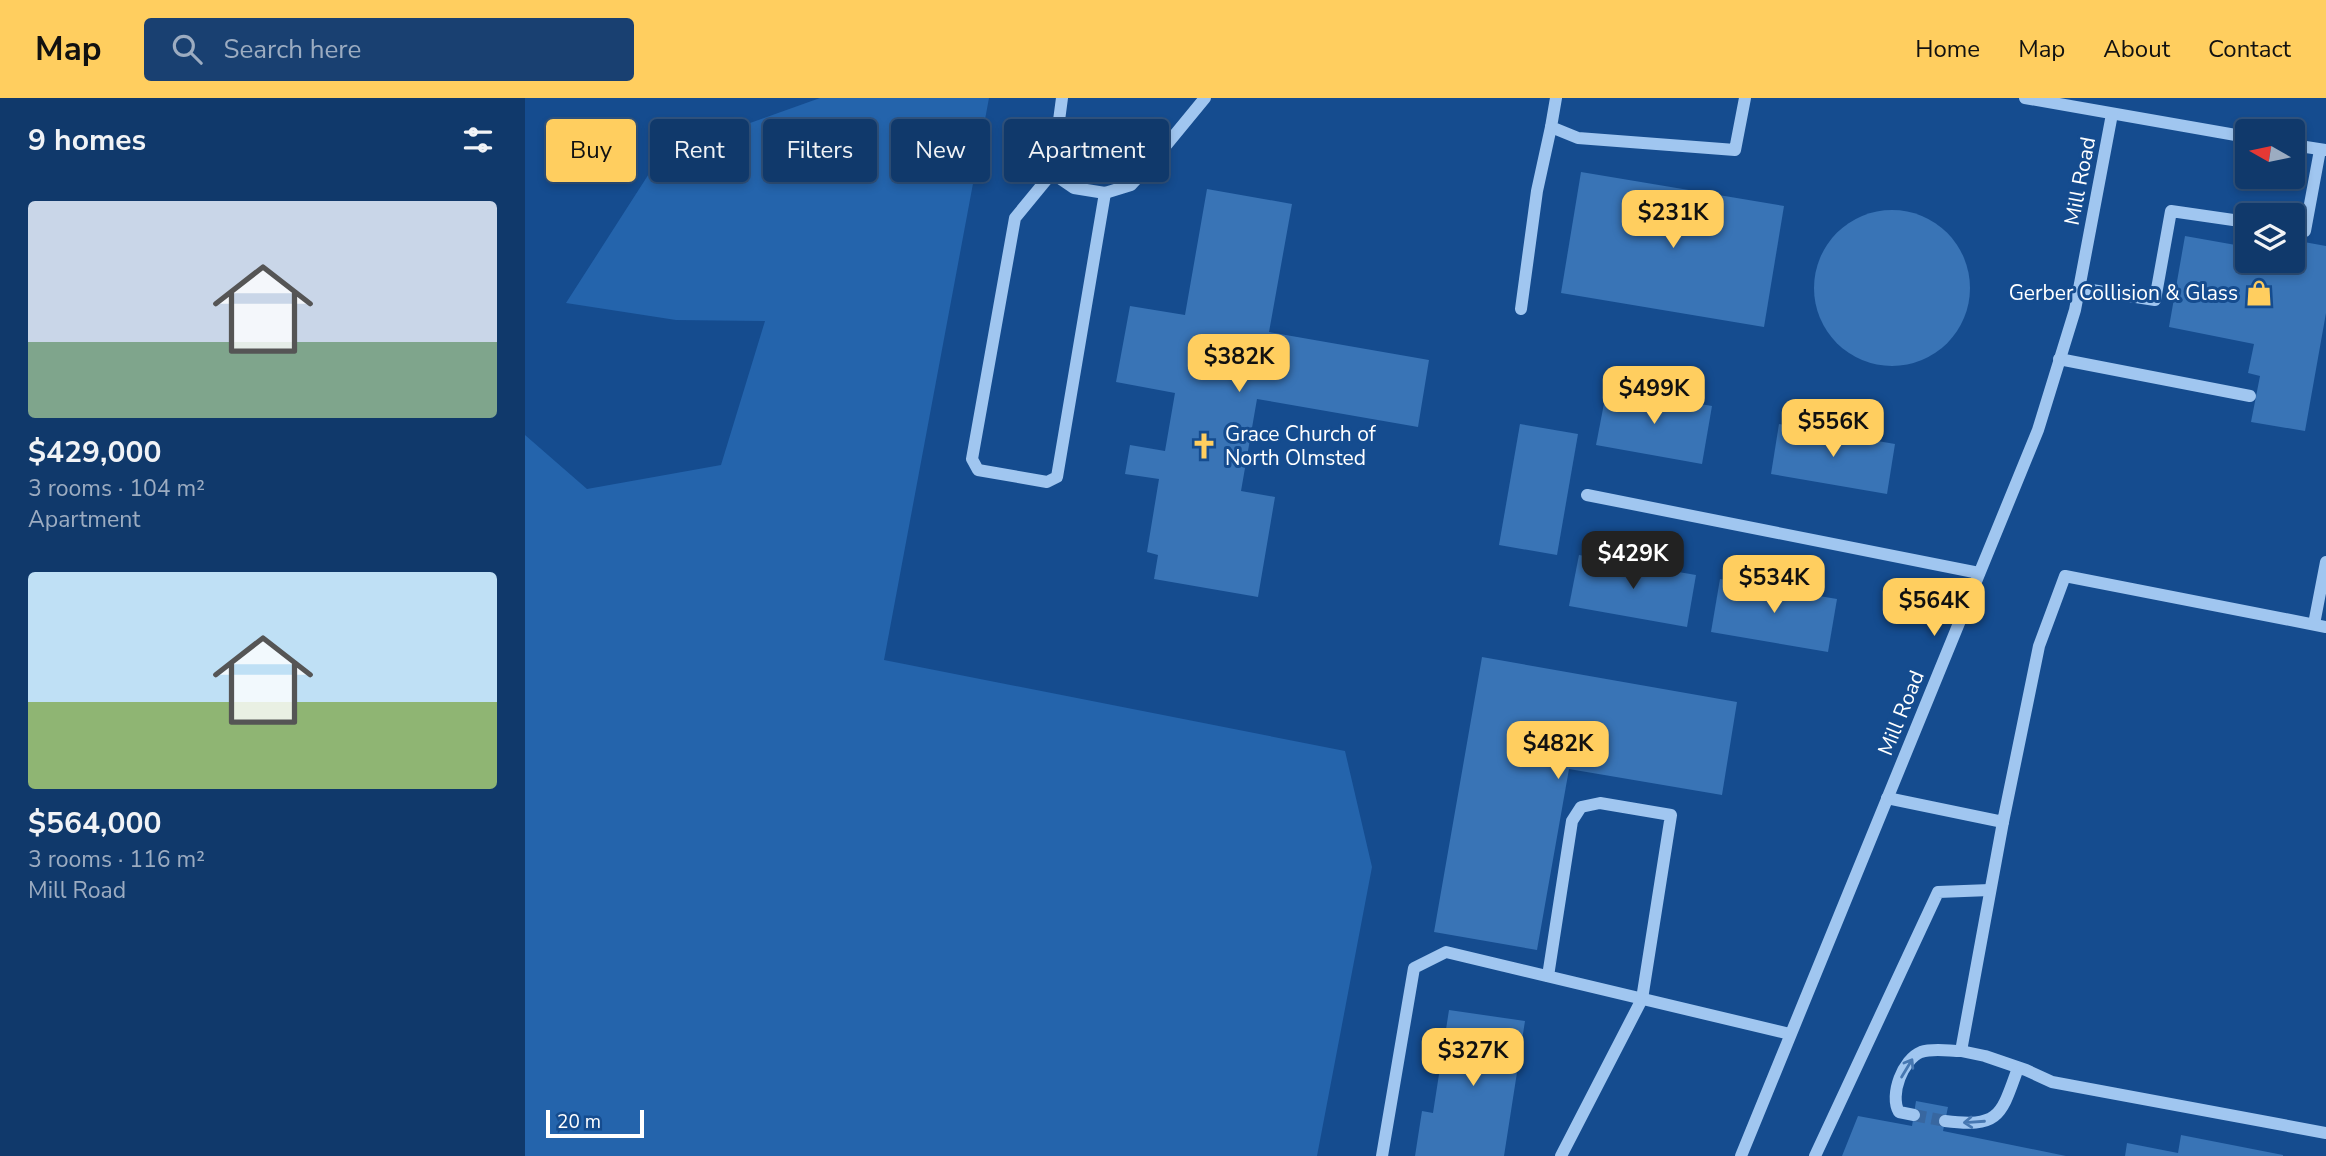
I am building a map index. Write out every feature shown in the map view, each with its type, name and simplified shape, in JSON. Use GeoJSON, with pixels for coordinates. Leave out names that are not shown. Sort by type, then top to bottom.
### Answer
{"type":"FeatureCollection","features":[{"type":"Feature","properties":{"kind":"street"},"geometry":{"type":"LineString","coordinates":[[1059,119],[1062,98]]}},
{"type":"Feature","properties":{"kind":"street"},"geometry":{"type":"LineString","coordinates":[[1065,182],[1074,188],[1105,193],[1131,185],[1205,98]]}},
{"type":"Feature","properties":{"kind":"street"},"geometry":{"type":"LineString","coordinates":[[1521,309],[1537,191],[1556,98]]}},
{"type":"Feature","properties":{"kind":"street"},"geometry":{"type":"LineString","coordinates":[[1551,127],[1578,138],[1735,150],[1745,98]]}},
{"type":"Feature","properties":{"kind":"street"},"geometry":{"type":"LineString","coordinates":[[2025,98],[2235,135]]}},
{"type":"Feature","properties":{"kind":"street","name":"Mill Road"},"geometry":{"type":"LineString","coordinates":[[1741,1156],[2038,430],[2075,310],[2112,114]]}},
{"type":"Feature","properties":{"kind":"street"},"geometry":{"type":"LineString","coordinates":[[2305,147],[2323,150],[2305,231]]}},
{"type":"Feature","properties":{"kind":"street"},"geometry":{"type":"LineString","coordinates":[[1045,182],[1015,218],[972,459],[978,470],[1047,482],[1057,478],[1105,193]]}},
{"type":"Feature","properties":{"kind":"street"},"geometry":{"type":"LineString","coordinates":[[2079,288],[2155,300],[2171,211],[2235,220]]}},
{"type":"Feature","properties":{"kind":"street"},"geometry":{"type":"LineString","coordinates":[[2059,359],[2250,396]]}},
{"type":"Feature","properties":{"kind":"street"},"geometry":{"type":"LineString","coordinates":[[1587,495],[1979,573]]}},
{"type":"Feature","properties":{"kind":"street"},"geometry":{"type":"LineString","coordinates":[[1961,1051],[2039,646],[2065,576],[2320,626],[2326,562]]}},
{"type":"Feature","properties":{"kind":"street"},"geometry":{"type":"LineString","coordinates":[[1887,798],[2003,822]]}},
{"type":"Feature","properties":{"kind":"street"},"geometry":{"type":"LineString","coordinates":[[1548,976],[1572,821],[1581,807],[1600,803],[1671,815],[1642,999],[1561,1156]]}},
{"type":"Feature","properties":{"kind":"street"},"geometry":{"type":"LineString","coordinates":[[1815,1156],[1938,892],[1990,890]]}},
{"type":"Feature","properties":{"kind":"street"},"geometry":{"type":"LineString","coordinates":[[1383,1156],[1414,968],[1446,952],[1790,1034]]}},
{"type":"Feature","properties":{"kind":"street"},"geometry":{"type":"LineString","coordinates":[[1914,1115],[1899,1112],[1896,1106],[1898,1085],[1906,1066],[1922,1052],[1961,1051],[1985,1056],[2052,1082],[2326,1133]]}},
{"type":"Feature","properties":{"kind":"street"},"geometry":{"type":"LineString","coordinates":[[1945,1121],[1967,1124],[1989,1121],[1998,1113],[2018,1068]]}},
{"type":"Feature","properties":{"kind":"shaded area"},"geometry":{"type":"Polygon","coordinates":[[[820,98],[989,98],[985,119],[891,119],[891,182],[973,182],[884,660],[1345,751],[1372,867],[1317,1156],[525,1156],[525,435],[587,489],[721,465],[765,321],[676,320],[566,303],[650,172],[650,182],[749,182],[749,123],[820,98]]]}},
{"type":"Feature","properties":{"kind":"building"},"geometry":{"type":"Polygon","coordinates":[[[1581,172],[1784,206],[1764,327],[1561,293],[1581,172]]]}},
{"type":"Feature","properties":{"kind":"building"},"geometry":{"type":"Polygon","coordinates":[[[1207,189],[1292,204],[1269,332],[1429,360],[1418,427],[1257,399],[1241,491],[1275,497],[1258,597],[1154,579],[1158,555],[1147,552],[1159,479],[1125,474],[1130,445],[1165,451],[1175,393],[1116,382],[1130,306],[1185,315],[1207,189]]]}},
{"type":"Feature","properties":{"kind":"building"},"geometry":{"type":"Polygon","coordinates":[[[1892,210],[1922,216],[1947,233],[1964,258],[1970,288],[1964,318],[1947,343],[1922,360],[1892,366],[1862,360],[1837,343],[1820,318],[1814,288],[1820,258],[1837,233],[1862,216],[1892,210]]]}},
{"type":"Feature","properties":{"kind":"building"},"geometry":{"type":"Polygon","coordinates":[[[2185,236],[2235,245],[2235,273],[2305,273],[2305,242],[2326,246],[2326,313],[2305,431],[2251,422],[2260,376],[2248,373],[2254,344],[2169,327],[2185,236]]]}},
{"type":"Feature","properties":{"kind":"building"},"geometry":{"type":"Polygon","coordinates":[[[1607,388],[1712,406],[1702,464],[1596,445],[1607,388]]]}},
{"type":"Feature","properties":{"kind":"building"},"geometry":{"type":"Polygon","coordinates":[[[1520,424],[1578,434],[1557,555],[1499,545],[1520,424]]]}},
{"type":"Feature","properties":{"kind":"building"},"geometry":{"type":"Polygon","coordinates":[[[1779,424],[1895,444],[1887,494],[1771,474],[1779,424]]]}},
{"type":"Feature","properties":{"kind":"building"},"geometry":{"type":"Polygon","coordinates":[[[1579,555],[1696,575],[1687,627],[1569,606],[1579,555]]]}},
{"type":"Feature","properties":{"kind":"building"},"geometry":{"type":"Polygon","coordinates":[[[1720,579],[1837,599],[1828,652],[1711,632],[1720,579]]]}},
{"type":"Feature","properties":{"kind":"building"},"geometry":{"type":"Polygon","coordinates":[[[1482,657],[1737,702],[1722,795],[1569,769],[1537,950],[1434,932],[1482,657]]]}},
{"type":"Feature","properties":{"kind":"building"},"geometry":{"type":"Polygon","coordinates":[[[1449,1010],[1525,1021],[1504,1156],[1415,1156],[1422,1111],[1433,1113],[1449,1010]]]}},
{"type":"Feature","properties":{"kind":"building"},"geometry":{"type":"Polygon","coordinates":[[[1916,1101],[1948,1107],[1943,1131],[2066,1156],[1842,1156],[1858,1116],[1912,1126],[1916,1101]]]}},
{"type":"Feature","properties":{"kind":"building"},"geometry":{"type":"Polygon","coordinates":[[[2181,1135],[2283,1156],[2125,1156],[2127,1143],[2178,1153],[2181,1135]]]}},
{"type":"Feature","properties":{"kind":"tunnel"},"geometry":{"type":"LineString","coordinates":[[1914,1115],[1945,1121]]}},
{"type":"Feature","properties":{"kind":"place","name":"Gerber Collision & Glass"},"geometry":{"type":"Point","coordinates":[2259,293]}},
{"type":"Feature","properties":{"kind":"place","name":"Grace Church of North Olmsted"},"geometry":{"type":"Point","coordinates":[1204,446]}}]}
